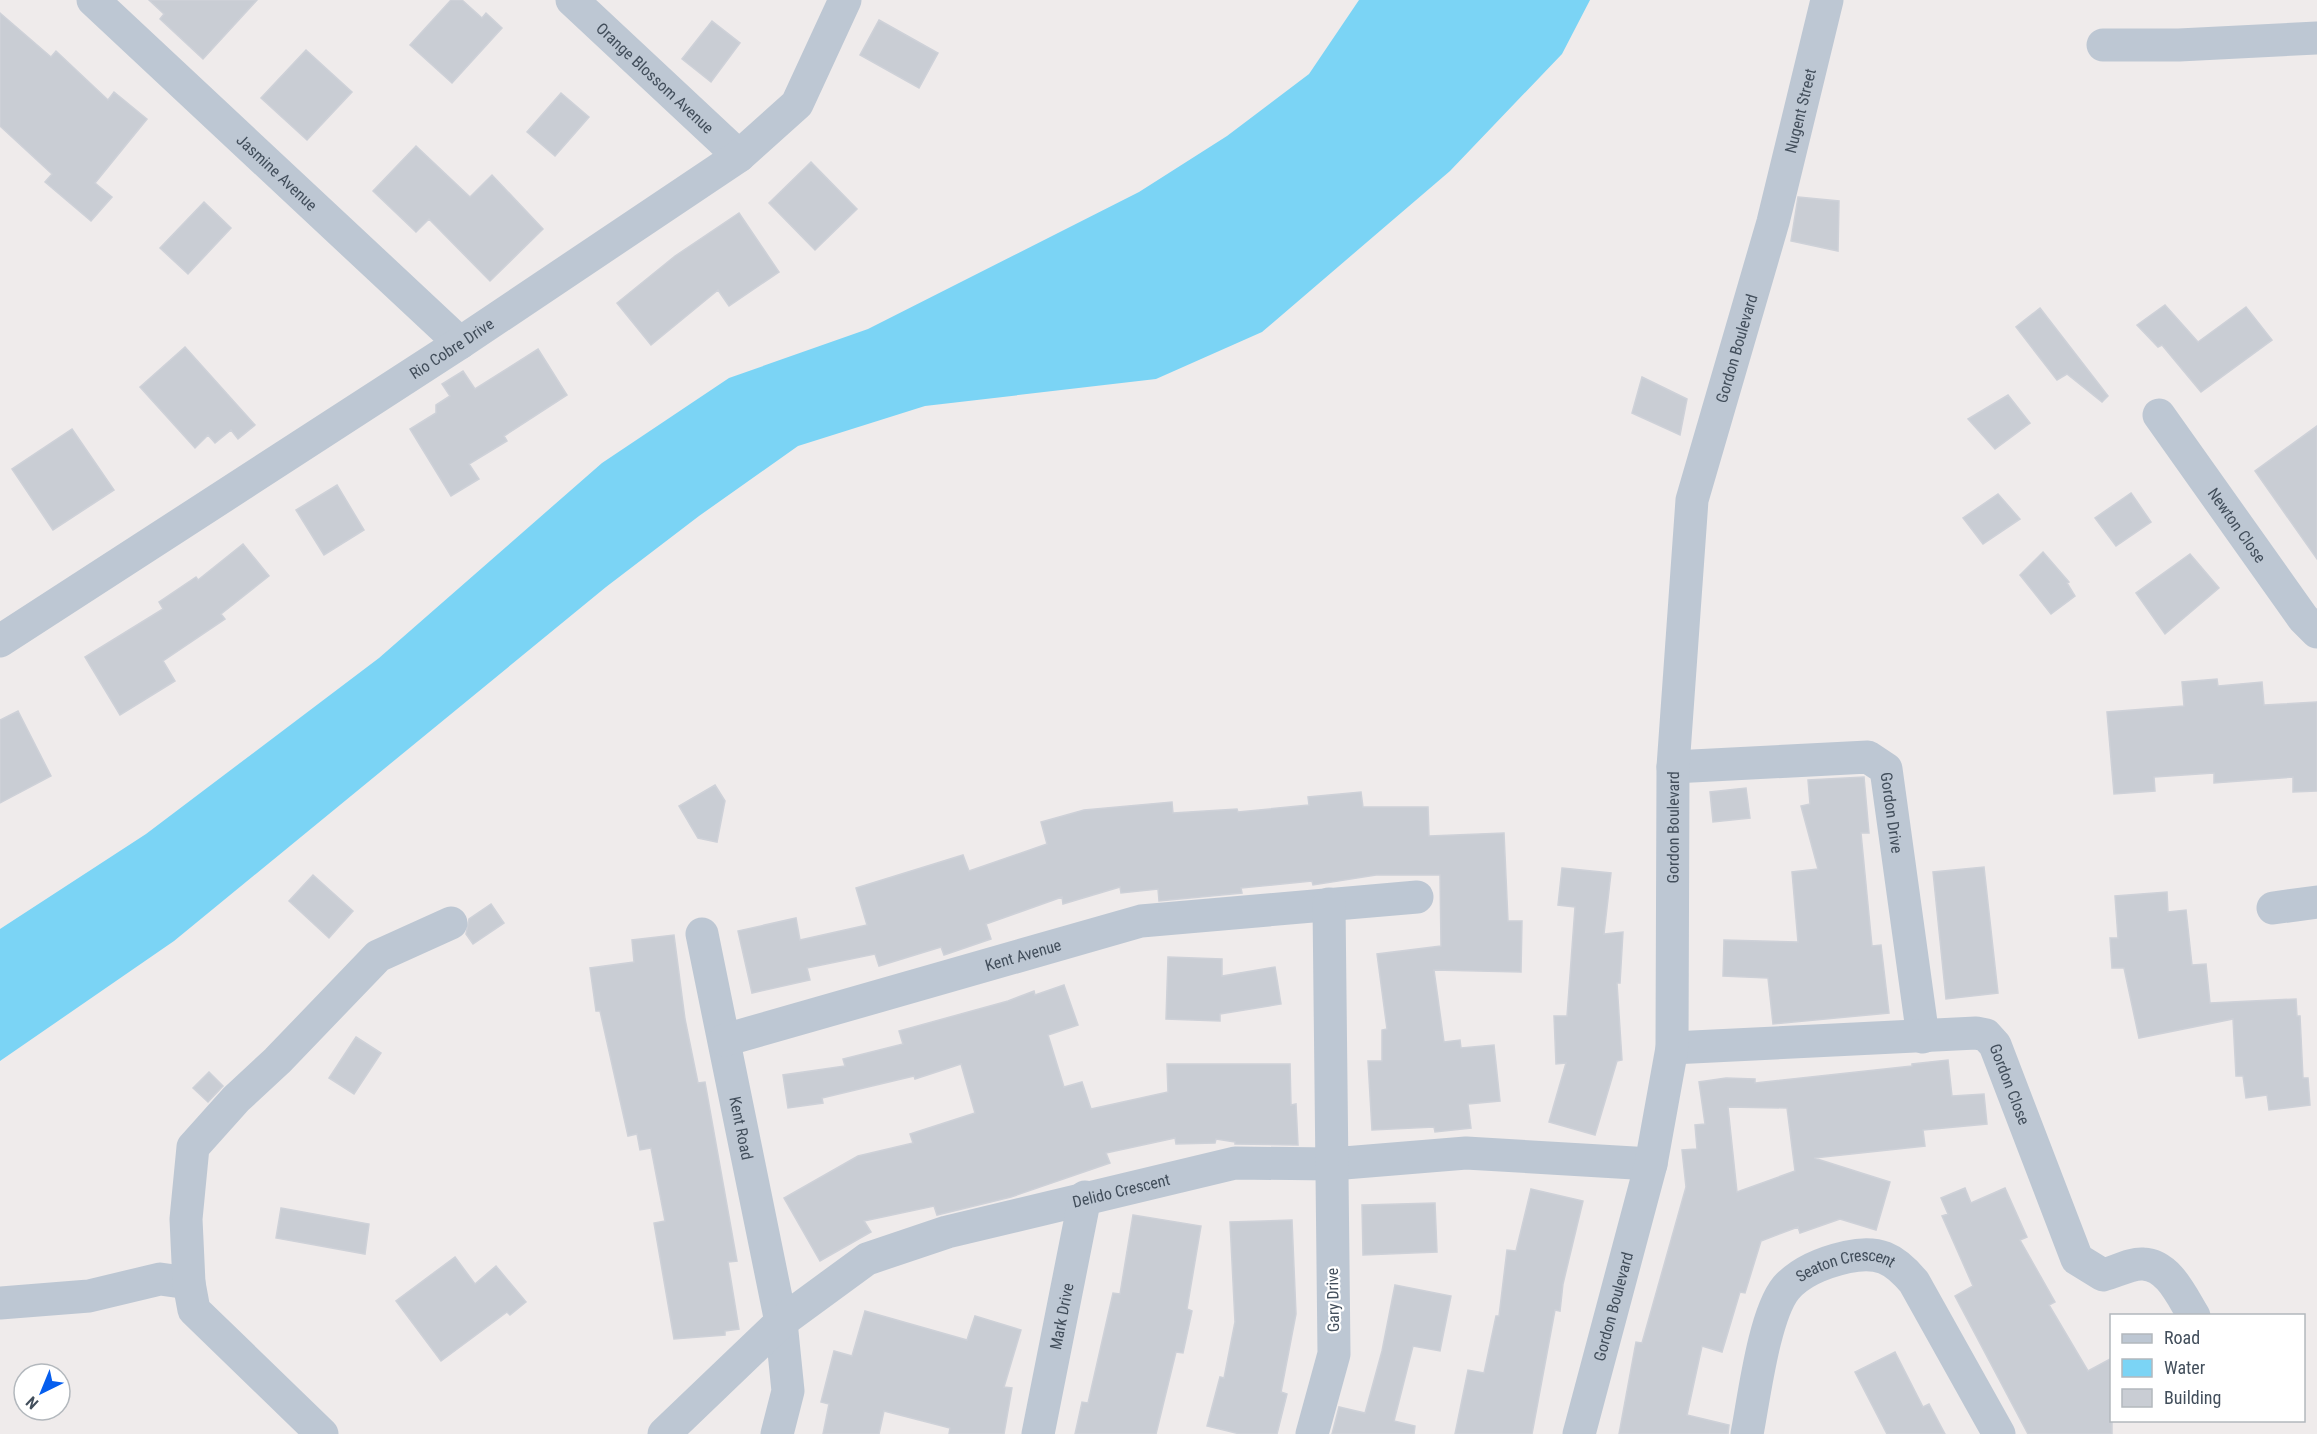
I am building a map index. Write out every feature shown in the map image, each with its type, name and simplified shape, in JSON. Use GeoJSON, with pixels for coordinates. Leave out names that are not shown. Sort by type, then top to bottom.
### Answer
{"type":"FeatureCollection","features":[{"type":"Feature","properties":{"kind":"street","name":"Jasmine Avenue"},"geometry":{"type":"LineString","coordinates":[[93,0],[460,343]]}},
{"type":"Feature","properties":{"kind":"street","name":"Orange Blossom Avenue"},"geometry":{"type":"LineString","coordinates":[[572,0],[740,156]]}},
{"type":"Feature","properties":{"kind":"street","name":"Rio Cobre Drive"},"geometry":{"type":"LineString","coordinates":[[0,640],[460,343],[740,156],[797,104],[845,0]]}},
{"type":"Feature","properties":{"kind":"street","name":"Nugent Street"},"geometry":{"type":"LineString","coordinates":[[1773,222],[1827,0]]}},
{"type":"Feature","properties":{"kind":"street"},"geometry":{"type":"LineString","coordinates":[[2103,45],[2317,41]]}},
{"type":"Feature","properties":{"kind":"street","name":"Gordon Boulevard"},"geometry":{"type":"LineString","coordinates":[[1579,1434],[1651,1164],[1672,1048],[1673,767],[1692,500],[1773,222]]}},
{"type":"Feature","properties":{"kind":"street","name":"Newton Close"},"geometry":{"type":"LineString","coordinates":[[2158,415],[2303,618],[2317,632]]}},
{"type":"Feature","properties":{"kind":"street","name":"Gordon Drive"},"geometry":{"type":"LineString","coordinates":[[1673,767],[1868,757],[1886,769],[1923,1037]]}},
{"type":"Feature","properties":{"kind":"street","name":"Kent Avenue"},"geometry":{"type":"LineString","coordinates":[[725,1041],[1141,921],[1417,897]]}},
{"type":"Feature","properties":{"kind":"street"},"geometry":{"type":"LineString","coordinates":[[2273,908],[2317,902]]}},
{"type":"Feature","properties":{"kind":"street"},"geometry":{"type":"LineString","coordinates":[[1329,904],[1332,1164]]}},
{"type":"Feature","properties":{"kind":"street"},"geometry":{"type":"LineString","coordinates":[[322,1434],[194,1310],[189,1283],[186,1219],[193,1148],[236,1099],[277,1061],[378,956],[451,923]]}},
{"type":"Feature","properties":{"kind":"street","name":"Kent Road"},"geometry":{"type":"LineString","coordinates":[[702,934],[782,1322],[788,1391],[777,1434]]}},
{"type":"Feature","properties":{"kind":"street","name":"Gordon Close"},"geometry":{"type":"LineString","coordinates":[[1672,1048],[1976,1033],[1986,1035],[1995,1045],[2078,1258],[2089,1269],[2103,1275],[2143,1264],[2155,1267],[2169,1277],[2193,1314]]}},
{"type":"Feature","properties":{"kind":"street","name":"Delido Crescent"},"geometry":{"type":"LineString","coordinates":[[664,1434],[782,1322],[867,1259],[947,1232],[1085,1197],[1235,1163],[1332,1164],[1466,1153],[1651,1164]]}},
{"type":"Feature","properties":{"kind":"street","name":"Gary Drive"},"geometry":{"type":"LineString","coordinates":[[1312,1434],[1334,1354],[1332,1164]]}},
{"type":"Feature","properties":{"kind":"street","name":"Mark Drive"},"geometry":{"type":"LineString","coordinates":[[1038,1434],[1085,1197]]}},
{"type":"Feature","properties":{"kind":"street","name":"Seaton Crescent"},"geometry":{"type":"LineString","coordinates":[[1747,1434],[1774,1310],[1786,1288],[1807,1271],[1837,1259],[1866,1252],[1893,1262],[1914,1282],[1999,1434]]}},
{"type":"Feature","properties":{"kind":"street"},"geometry":{"type":"LineString","coordinates":[[0,1303],[89,1296],[160,1279],[189,1283]]}},
{"type":"Feature","properties":{"kind":"water"},"geometry":{"type":"Polygon","coordinates":[[[1359,0],[1590,0],[1562,54],[1450,171],[1262,332],[1156,379],[925,406],[798,446],[699,516],[606,587],[174,941],[0,1061],[0,929],[146,834],[379,658],[602,463],[729,378],[868,329],[1139,192],[1227,136],[1309,74],[1359,0]]]}},
{"type":"Feature","properties":{"kind":"building"},"geometry":{"type":"Polygon","coordinates":[[[149,0],[257,0],[203,59],[160,19],[164,14],[149,0]]]}},
{"type":"Feature","properties":{"kind":"building"},"geometry":{"type":"Polygon","coordinates":[[[451,0],[462,0],[482,18],[486,13],[502,28],[452,83],[410,45],[451,0]]]}},
{"type":"Feature","properties":{"kind":"building"},"geometry":{"type":"Polygon","coordinates":[[[0,13],[51,57],[56,51],[108,100],[114,92],[147,119],[95,183],[112,197],[91,221],[45,182],[52,174],[0,126],[0,13]]]}},
{"type":"Feature","properties":{"kind":"building"},"geometry":{"type":"Polygon","coordinates":[[[879,20],[938,53],[919,88],[860,55],[879,20]]]}},
{"type":"Feature","properties":{"kind":"building"},"geometry":{"type":"Polygon","coordinates":[[[712,21],[740,43],[711,82],[682,59],[712,21]]]}},
{"type":"Feature","properties":{"kind":"building"},"geometry":{"type":"Polygon","coordinates":[[[306,50],[352,92],[307,140],[261,98],[306,50]]]}},
{"type":"Feature","properties":{"kind":"building"},"geometry":{"type":"Polygon","coordinates":[[[561,93],[589,117],[555,156],[527,132],[561,93]]]}},
{"type":"Feature","properties":{"kind":"building"},"geometry":{"type":"Polygon","coordinates":[[[416,146],[470,197],[492,175],[543,229],[490,281],[429,219],[416,232],[373,191],[416,146]]]}},
{"type":"Feature","properties":{"kind":"building"},"geometry":{"type":"Polygon","coordinates":[[[811,162],[857,209],[815,250],[769,203],[811,162]]]}},
{"type":"Feature","properties":{"kind":"building"},"geometry":{"type":"Polygon","coordinates":[[[1798,197],[1839,201],[1838,251],[1791,241],[1798,197]]]}},
{"type":"Feature","properties":{"kind":"building"},"geometry":{"type":"Polygon","coordinates":[[[204,202],[231,228],[188,274],[160,248],[204,202]]]}},
{"type":"Feature","properties":{"kind":"building"},"geometry":{"type":"Polygon","coordinates":[[[739,213],[779,272],[729,306],[718,290],[651,345],[617,303],[675,256],[739,213]]]}},
{"type":"Feature","properties":{"kind":"building"},"geometry":{"type":"Polygon","coordinates":[[[2165,305],[2198,342],[2246,307],[2272,340],[2201,392],[2162,345],[2158,347],[2137,325],[2165,305]]]}},
{"type":"Feature","properties":{"kind":"building"},"geometry":{"type":"Polygon","coordinates":[[[2040,308],[2108,396],[2102,402],[2067,374],[2057,380],[2016,327],[2040,308]]]}},
{"type":"Feature","properties":{"kind":"building"},"geometry":{"type":"Polygon","coordinates":[[[185,347],[255,425],[238,439],[231,430],[215,443],[208,435],[195,448],[140,387],[185,347]]]}},
{"type":"Feature","properties":{"kind":"building"},"geometry":{"type":"Polygon","coordinates":[[[538,349],[567,395],[504,436],[507,441],[469,464],[479,479],[451,496],[410,429],[436,413],[436,405],[450,396],[442,384],[463,371],[475,389],[538,349]]]}},
{"type":"Feature","properties":{"kind":"building"},"geometry":{"type":"Polygon","coordinates":[[[1642,377],[1687,399],[1680,435],[1632,413],[1642,377]]]}},
{"type":"Feature","properties":{"kind":"building"},"geometry":{"type":"Polygon","coordinates":[[[2008,395],[2030,423],[1995,449],[1968,419],[2008,395]]]}},
{"type":"Feature","properties":{"kind":"building"},"geometry":{"type":"Polygon","coordinates":[[[2317,426],[2317,559],[2255,471],[2317,426]]]}},
{"type":"Feature","properties":{"kind":"building"},"geometry":{"type":"Polygon","coordinates":[[[72,429],[114,490],[53,530],[12,469],[72,429]]]}},
{"type":"Feature","properties":{"kind":"building"},"geometry":{"type":"Polygon","coordinates":[[[337,485],[364,530],[324,555],[296,510],[337,485]]]}},
{"type":"Feature","properties":{"kind":"building"},"geometry":{"type":"Polygon","coordinates":[[[2131,493],[2151,522],[2116,546],[2095,518],[2131,493]]]}},
{"type":"Feature","properties":{"kind":"building"},"geometry":{"type":"Polygon","coordinates":[[[1998,494],[2020,519],[1983,544],[1963,518],[1998,494]]]}},
{"type":"Feature","properties":{"kind":"building"},"geometry":{"type":"Polygon","coordinates":[[[243,544],[269,576],[221,614],[225,619],[163,661],[175,681],[120,715],[85,657],[163,609],[159,602],[196,577],[198,580],[243,544]]]}},
{"type":"Feature","properties":{"kind":"building"},"geometry":{"type":"Polygon","coordinates":[[[2043,552],[2069,582],[2067,583],[2075,596],[2051,614],[2020,575],[2043,552]]]}},
{"type":"Feature","properties":{"kind":"building"},"geometry":{"type":"Polygon","coordinates":[[[2190,554],[2219,588],[2165,634],[2136,593],[2190,554]]]}},
{"type":"Feature","properties":{"kind":"building"},"geometry":{"type":"Polygon","coordinates":[[[2217,679],[2218,686],[2262,682],[2264,705],[2317,702],[2317,791],[2293,792],[2293,777],[2214,783],[2214,773],[2154,777],[2155,791],[2114,794],[2107,712],[2184,706],[2182,682],[2217,679]]]}},
{"type":"Feature","properties":{"kind":"building"},"geometry":{"type":"Polygon","coordinates":[[[18,711],[51,776],[0,803],[0,720],[18,711]]]}},
{"type":"Feature","properties":{"kind":"building"},"geometry":{"type":"Polygon","coordinates":[[[1864,777],[1869,833],[1861,833],[1872,946],[1881,945],[1889,1013],[1773,1024],[1768,978],[1723,976],[1724,940],[1798,942],[1792,872],[1818,869],[1801,806],[1810,804],[1808,780],[1864,777]]]}},
{"type":"Feature","properties":{"kind":"building"},"geometry":{"type":"Polygon","coordinates":[[[715,785],[725,801],[717,842],[698,838],[679,806],[715,785]]]}},
{"type":"Feature","properties":{"kind":"building"},"geometry":{"type":"Polygon","coordinates":[[[1746,788],[1750,818],[1713,822],[1710,792],[1746,788]]]}},
{"type":"Feature","properties":{"kind":"building"},"geometry":{"type":"Polygon","coordinates":[[[1361,792],[1363,807],[1428,807],[1429,836],[1504,833],[1508,921],[1522,921],[1521,972],[1434,970],[1444,1042],[1460,1040],[1461,1048],[1494,1045],[1500,1101],[1468,1104],[1471,1128],[1435,1132],[1434,1127],[1372,1130],[1368,1061],[1382,1061],[1382,1030],[1387,1029],[1377,954],[1441,946],[1440,875],[1376,875],[1313,885],[1312,881],[1241,888],[1242,893],[1159,901],[1158,889],[1121,893],[1120,887],[1063,904],[1062,897],[986,924],[991,939],[944,955],[941,947],[879,966],[875,954],[807,968],[810,980],[752,993],[738,931],[796,918],[800,940],[867,925],[856,888],[963,855],[969,871],[1047,844],[1041,822],[1084,810],[1172,802],[1173,813],[1237,809],[1238,812],[1309,805],[1308,797],[1361,792]]]}},
{"type":"Feature","properties":{"kind":"building"},"geometry":{"type":"Polygon","coordinates":[[[1984,867],[1998,993],[1946,999],[1933,872],[1984,867]]]}},
{"type":"Feature","properties":{"kind":"building"},"geometry":{"type":"Polygon","coordinates":[[[1562,868],[1611,873],[1604,934],[1623,932],[1620,983],[1617,983],[1622,1060],[1617,1061],[1595,1135],[1549,1122],[1566,1063],[1556,1064],[1554,1016],[1567,1016],[1575,907],[1558,905],[1562,868]]]}},
{"type":"Feature","properties":{"kind":"building"},"geometry":{"type":"Polygon","coordinates":[[[313,875],[353,911],[329,938],[289,901],[313,875]]]}},
{"type":"Feature","properties":{"kind":"building"},"geometry":{"type":"Polygon","coordinates":[[[2167,892],[2168,912],[2186,910],[2192,965],[2206,964],[2210,1003],[2296,999],[2297,1016],[2300,1016],[2303,1078],[2308,1078],[2310,1105],[2269,1110],[2267,1095],[2246,1098],[2243,1076],[2236,1076],[2233,1019],[2139,1038],[2124,968],[2112,968],[2110,938],[2118,938],[2115,896],[2167,892]]]}},
{"type":"Feature","properties":{"kind":"building"},"geometry":{"type":"Polygon","coordinates":[[[491,904],[504,923],[473,944],[466,934],[469,919],[491,904]]]}},
{"type":"Feature","properties":{"kind":"building"},"geometry":{"type":"Polygon","coordinates":[[[674,935],[685,1019],[698,1083],[705,1082],[737,1261],[728,1262],[739,1329],[725,1331],[725,1335],[674,1339],[654,1223],[665,1221],[651,1148],[640,1150],[637,1134],[628,1136],[600,1011],[596,1011],[590,968],[634,962],[632,940],[674,935]]]}},
{"type":"Feature","properties":{"kind":"building"},"geometry":{"type":"Polygon","coordinates":[[[1168,957],[1222,959],[1222,976],[1275,967],[1281,1004],[1220,1014],[1220,1021],[1166,1019],[1168,957]]]}},
{"type":"Feature","properties":{"kind":"building"},"geometry":{"type":"Polygon","coordinates":[[[1064,985],[1078,1025],[1048,1035],[1064,1087],[1082,1082],[1091,1109],[1168,1092],[1167,1064],[1290,1064],[1291,1105],[1296,1104],[1298,1145],[1235,1144],[1235,1142],[1216,1139],[1215,1143],[1176,1144],[1175,1138],[1106,1153],[1110,1163],[1011,1197],[937,1215],[934,1206],[864,1221],[871,1232],[820,1261],[784,1198],[858,1156],[913,1143],[910,1134],[975,1113],[961,1064],[915,1079],[914,1076],[822,1098],[823,1103],[788,1108],[783,1075],[845,1066],[843,1059],[903,1044],[899,1031],[1008,1001],[1034,991],[1035,995],[1064,985]]]}},
{"type":"Feature","properties":{"kind":"building"},"geometry":{"type":"Polygon","coordinates":[[[356,1037],[381,1053],[354,1094],[329,1078],[356,1037]]]}},
{"type":"Feature","properties":{"kind":"building"},"geometry":{"type":"Polygon","coordinates":[[[1948,1060],[1952,1096],[1984,1094],[1987,1124],[1923,1130],[1925,1146],[1814,1158],[1890,1182],[1876,1230],[1840,1219],[1800,1233],[1798,1227],[1761,1241],[1745,1293],[1740,1292],[1722,1352],[1702,1346],[1687,1415],[1729,1425],[1728,1434],[1619,1434],[1636,1342],[1642,1343],[1686,1187],[1682,1150],[1697,1149],[1695,1125],[1705,1124],[1699,1082],[1726,1078],[1755,1079],[1755,1083],[1912,1066],[1912,1064],[1948,1060]],[[1728,1107],[1737,1192],[1795,1171],[1787,1108],[1728,1107]]]}},
{"type":"Feature","properties":{"kind":"building"},"geometry":{"type":"Polygon","coordinates":[[[209,1072],[223,1086],[208,1102],[193,1088],[209,1072]]]}},
{"type":"Feature","properties":{"kind":"building"},"geometry":{"type":"Polygon","coordinates":[[[1965,1188],[1971,1203],[2005,1188],[2027,1237],[2020,1240],[2055,1302],[2049,1305],[2088,1371],[2110,1359],[2112,1434],[2028,1434],[1955,1296],[1973,1286],[1942,1216],[1948,1214],[1941,1198],[1965,1188]]]}},
{"type":"Feature","properties":{"kind":"building"},"geometry":{"type":"Polygon","coordinates":[[[1531,1189],[1583,1201],[1563,1284],[1560,1311],[1555,1310],[1532,1434],[1455,1434],[1468,1370],[1484,1373],[1496,1316],[1499,1316],[1507,1250],[1516,1251],[1531,1189]]]}},
{"type":"Feature","properties":{"kind":"building"},"geometry":{"type":"Polygon","coordinates":[[[1435,1203],[1437,1252],[1363,1255],[1362,1205],[1435,1203]]]}},
{"type":"Feature","properties":{"kind":"building"},"geometry":{"type":"Polygon","coordinates":[[[281,1208],[369,1224],[365,1254],[276,1238],[281,1208]]]}},
{"type":"Feature","properties":{"kind":"building"},"geometry":{"type":"Polygon","coordinates":[[[1133,1215],[1201,1226],[1187,1309],[1192,1311],[1183,1353],[1176,1352],[1156,1434],[1075,1434],[1082,1402],[1088,1403],[1113,1293],[1120,1294],[1133,1215]]]}},
{"type":"Feature","properties":{"kind":"building"},"geometry":{"type":"Polygon","coordinates":[[[1292,1220],[1296,1314],[1281,1392],[1287,1394],[1277,1434],[1240,1434],[1207,1426],[1220,1377],[1224,1378],[1235,1322],[1230,1222],[1292,1220]]]}},
{"type":"Feature","properties":{"kind":"building"},"geometry":{"type":"Polygon","coordinates":[[[455,1257],[475,1284],[496,1266],[526,1302],[510,1315],[507,1312],[441,1361],[396,1301],[455,1257]]]}},
{"type":"Feature","properties":{"kind":"building"},"geometry":{"type":"Polygon","coordinates":[[[1395,1285],[1451,1296],[1440,1351],[1413,1346],[1394,1421],[1415,1426],[1414,1434],[1332,1434],[1339,1407],[1365,1413],[1382,1351],[1395,1285]]]}},
{"type":"Feature","properties":{"kind":"building"},"geometry":{"type":"Polygon","coordinates":[[[865,1311],[967,1340],[975,1316],[1021,1330],[1004,1387],[1012,1388],[1004,1434],[949,1434],[950,1428],[884,1411],[879,1434],[823,1434],[829,1404],[821,1402],[834,1351],[852,1356],[865,1311]]]}},
{"type":"Feature","properties":{"kind":"building"},"geometry":{"type":"Polygon","coordinates":[[[1895,1352],[1923,1407],[1929,1404],[1945,1434],[1887,1434],[1855,1372],[1895,1352]]]}}]}
